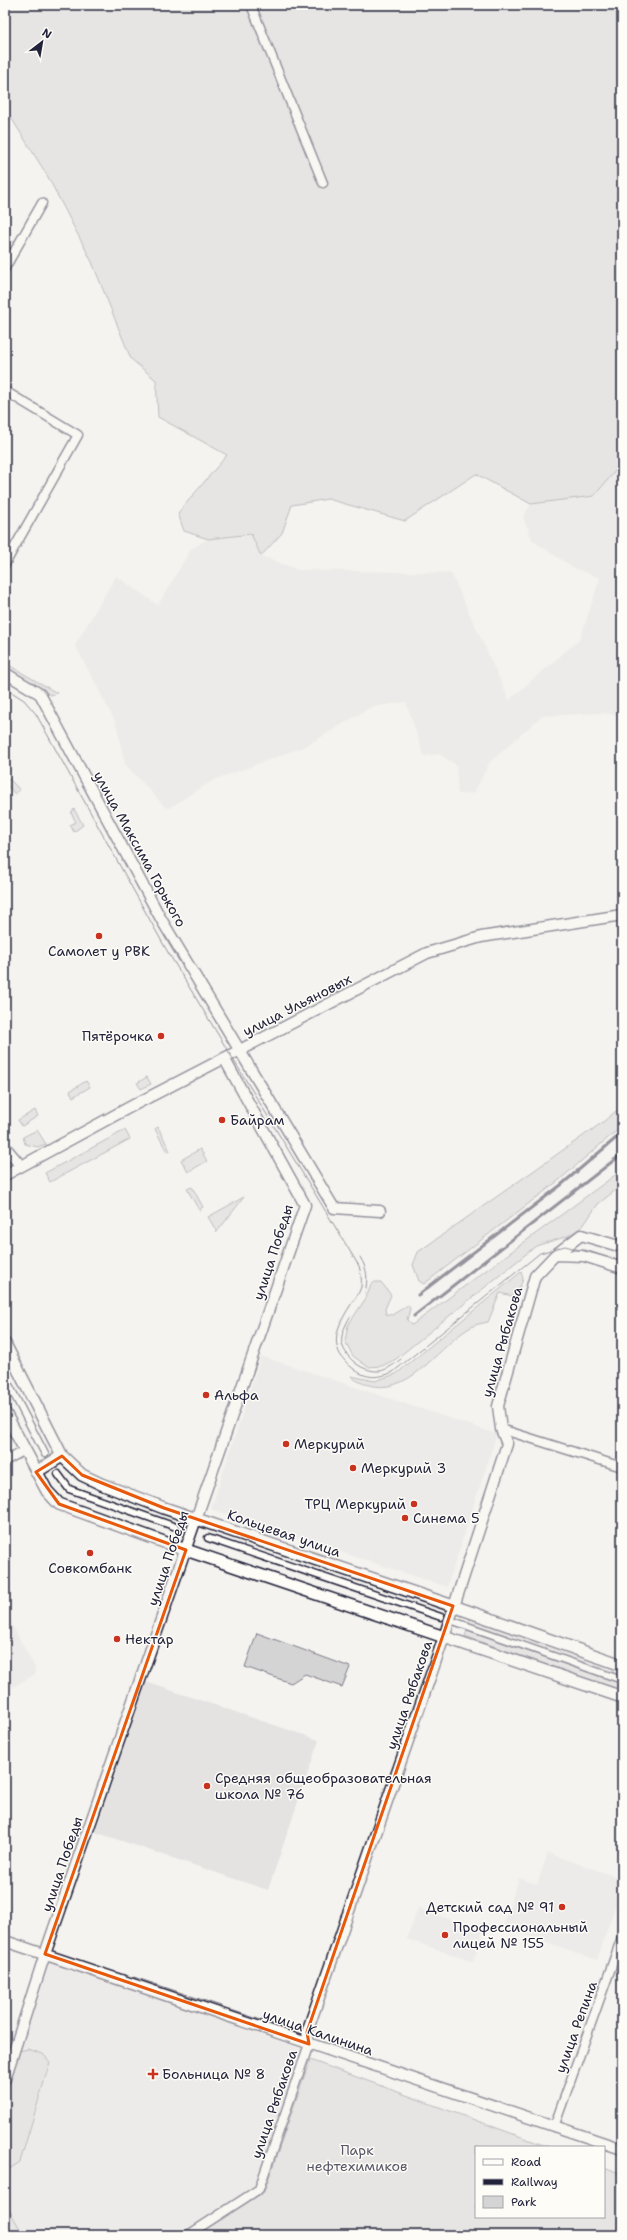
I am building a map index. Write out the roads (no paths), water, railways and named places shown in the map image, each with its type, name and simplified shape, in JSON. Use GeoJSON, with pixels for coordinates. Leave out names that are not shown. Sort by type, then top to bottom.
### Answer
{"type":"FeatureCollection","features":[{"type":"Feature","properties":{"kind":"main road","name":"Кольцевая улица"},"geometry":{"type":"LineString","coordinates":[[5,1344],[62,1456],[82,1475],[101,1484],[196,1519],[622,1665]]}},
{"type":"Feature","properties":{"kind":"main road"},"geometry":{"type":"LineString","coordinates":[[5,1413],[47,1491],[59,1504],[186,1550],[622,1697]]}},
{"type":"Feature","properties":{"kind":"main road"},"geometry":{"type":"LineString","coordinates":[[36,1472],[62,1456]]}},
{"type":"Feature","properties":{"kind":"street"},"geometry":{"type":"LineString","coordinates":[[251,5],[323,183]]}},
{"type":"Feature","properties":{"kind":"street"},"geometry":{"type":"LineString","coordinates":[[5,268],[42,203]]}},
{"type":"Feature","properties":{"kind":"street"},"geometry":{"type":"LineString","coordinates":[[5,391],[78,435],[5,564]]}},
{"type":"Feature","properties":{"kind":"street","name":"улица Максима Горького"},"geometry":{"type":"LineString","coordinates":[[5,673],[40,694],[161,918],[334,1208],[380,1212]]}},
{"type":"Feature","properties":{"kind":"street","name":"улица Ульяновых"},"geometry":{"type":"LineString","coordinates":[[5,1175],[224,1058],[427,954],[481,937],[622,915]]}},
{"type":"Feature","properties":{"kind":"street","name":"улица Победы"},"geometry":{"type":"LineString","coordinates":[[5,2079],[46,1954],[305,1206],[224,1058]]}},
{"type":"Feature","properties":{"kind":"street"},"geometry":{"type":"LineString","coordinates":[[5,1147],[21,1166]]}},
{"type":"Feature","properties":{"kind":"street","name":"улица Рыбакова"},"geometry":{"type":"LineString","coordinates":[[188,2235],[259,2189],[309,2044],[307,2032],[444,1637],[507,1444],[501,1429],[498,1406],[535,1276],[555,1255],[581,1235],[622,1247]]}},
{"type":"Feature","properties":{"kind":"street"},"geometry":{"type":"LineString","coordinates":[[555,1255],[584,1256],[622,1268]]}},
{"type":"Feature","properties":{"kind":"street"},"geometry":{"type":"LineString","coordinates":[[5,1377],[45,1454]]}},
{"type":"Feature","properties":{"kind":"street"},"geometry":{"type":"LineString","coordinates":[[501,1429],[622,1467]]}},
{"type":"Feature","properties":{"kind":"street"},"geometry":{"type":"LineString","coordinates":[[5,1462],[25,1450]]}},
{"type":"Feature","properties":{"kind":"street"},"geometry":{"type":"LineString","coordinates":[[58,1474],[69,1489],[176,1527]]}},
{"type":"Feature","properties":{"kind":"street"},"geometry":{"type":"LineString","coordinates":[[208,1538],[441,1617]]}},
{"type":"Feature","properties":{"kind":"street"},"geometry":{"type":"LineString","coordinates":[[456,1622],[622,1680]]}},
{"type":"Feature","properties":{"kind":"street","name":"улица Репина"},"geometry":{"type":"LineString","coordinates":[[554,2127],[622,1937]]}},
{"type":"Feature","properties":{"kind":"street","name":"улица Калинина"},"geometry":{"type":"LineString","coordinates":[[5,1941],[622,2149]]}},
{"type":"Feature","properties":{"kind":"tram line"},"geometry":{"type":"LineString","coordinates":[[5,688],[24,700],[36,714],[166,949],[359,1266],[361,1287],[337,1332],[337,1348],[346,1363],[360,1373],[374,1377],[393,1372],[540,1253],[565,1246],[622,1261]]}},
{"type":"Feature","properties":{"kind":"tram line"},"geometry":{"type":"LineString","coordinates":[[165,935],[183,965]]}},
{"type":"Feature","properties":{"kind":"tram line"},"geometry":{"type":"LineString","coordinates":[[360,1257],[365,1266],[367,1275],[365,1293]]}},
{"type":"Feature","properties":{"kind":"tram line"},"geometry":{"type":"LineString","coordinates":[[350,1317],[345,1326],[342,1344],[344,1350],[356,1364],[374,1371],[380,1371],[388,1368],[401,1359]]}},
{"type":"Feature","properties":{"kind":"railway"},"geometry":{"type":"LineString","coordinates":[[418,1295],[561,1185],[622,1133]]}},
{"type":"Feature","properties":{"kind":"railway"},"geometry":{"type":"LineString","coordinates":[[414,1316],[622,1154]]}},
{"type":"Feature","properties":{"kind":"place","name":"Самолет у РВК"},"geometry":{"type":"Point","coordinates":[99,936]}},
{"type":"Feature","properties":{"kind":"place","name":"Пятёрочка"},"geometry":{"type":"Point","coordinates":[161,1036]}},
{"type":"Feature","properties":{"kind":"place","name":"Байрам"},"geometry":{"type":"Point","coordinates":[222,1120]}},
{"type":"Feature","properties":{"kind":"place","name":"Альфа"},"geometry":{"type":"Point","coordinates":[206,1395]}},
{"type":"Feature","properties":{"kind":"place","name":"Меркурий"},"geometry":{"type":"Point","coordinates":[286,1444]}},
{"type":"Feature","properties":{"kind":"place","name":"Меркурий 3"},"geometry":{"type":"Point","coordinates":[353,1468]}},
{"type":"Feature","properties":{"kind":"place","name":"ТРЦ Меркурий"},"geometry":{"type":"Point","coordinates":[414,1504]}},
{"type":"Feature","properties":{"kind":"place","name":"Синема 5"},"geometry":{"type":"Point","coordinates":[405,1518]}},
{"type":"Feature","properties":{"kind":"place","name":"Совкомбанк"},"geometry":{"type":"Point","coordinates":[90,1553]}},
{"type":"Feature","properties":{"kind":"place","name":"Нектар"},"geometry":{"type":"Point","coordinates":[117,1639]}},
{"type":"Feature","properties":{"kind":"place","name":"Средняя общеобразовательная школа № 76"},"geometry":{"type":"Point","coordinates":[207,1786]}},
{"type":"Feature","properties":{"kind":"place","name":"Детский сад № 91"},"geometry":{"type":"Point","coordinates":[562,1907]}},
{"type":"Feature","properties":{"kind":"place","name":"Профессиональный лицей № 155"},"geometry":{"type":"Point","coordinates":[445,1935]}},
{"type":"Feature","properties":{"kind":"place","name":"Больница № 8"},"geometry":{"type":"Point","coordinates":[153,2074]}},
{"type":"Feature","properties":{"kind":"park label","name":"Парк нефтехимиков"},"geometry":{"type":"Point","coordinates":[357,2158]}}]}
